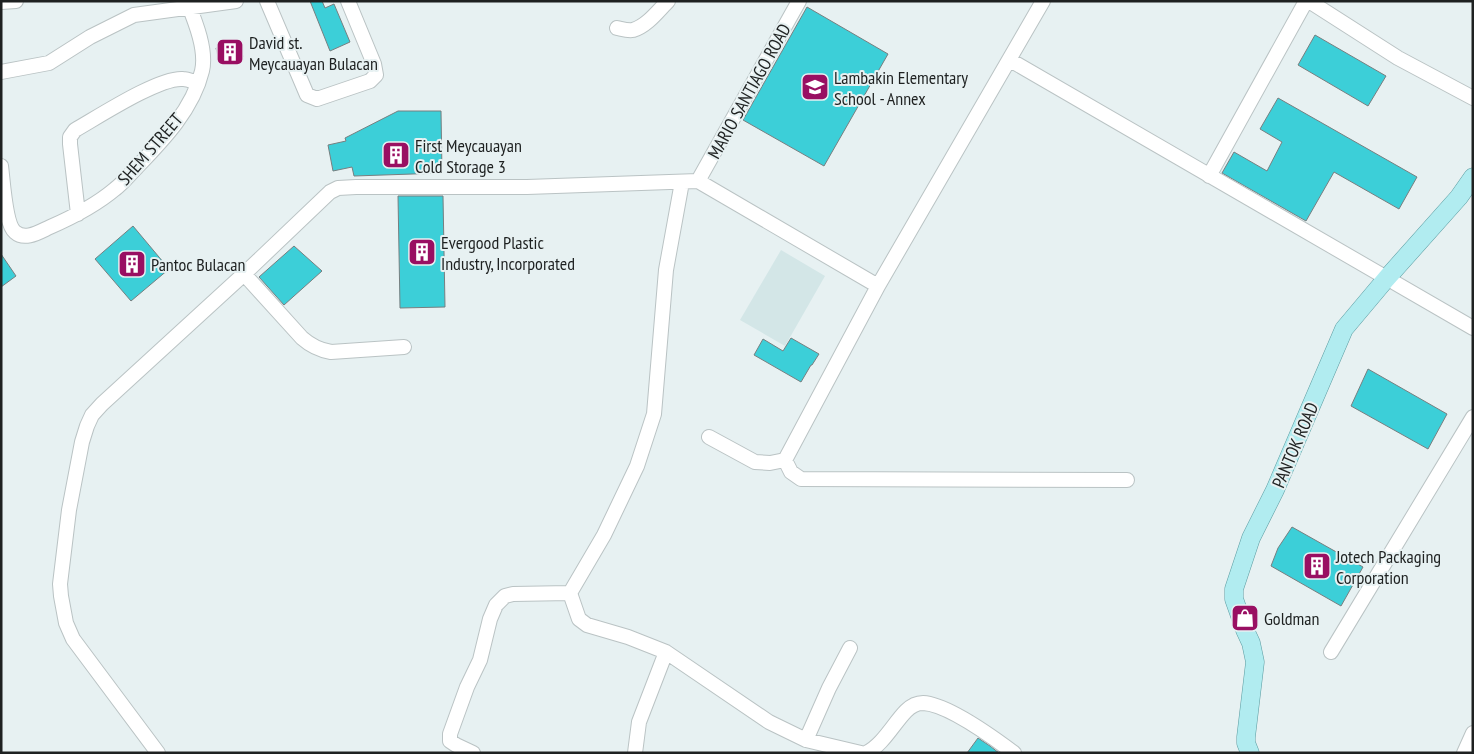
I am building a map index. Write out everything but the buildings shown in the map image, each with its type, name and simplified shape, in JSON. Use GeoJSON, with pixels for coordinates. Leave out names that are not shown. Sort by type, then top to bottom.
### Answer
{"type":"FeatureCollection","features":[{"type":"Feature","properties":{"kind":"main road","name":"PANTOK ROAD"},"geometry":{"type":"LineString","coordinates":[[1250,753],[1246,737],[1256,662],[1251,643],[1234,599],[1234,588],[1251,538],[1275,490],[1344,329],[1459,198],[1473,177]]}},
{"type":"Feature","properties":{"kind":"street"},"geometry":{"type":"LineString","coordinates":[[1,2],[16,1]]}},
{"type":"Feature","properties":{"kind":"street"},"geometry":{"type":"LineString","coordinates":[[1,72],[49,63],[90,37],[134,15],[188,5],[236,1]]}},
{"type":"Feature","properties":{"kind":"street"},"geometry":{"type":"LineString","coordinates":[[267,1],[307,95],[316,99],[370,81],[376,75],[374,64],[348,1]]}},
{"type":"Feature","properties":{"kind":"street"},"geometry":{"type":"LineString","coordinates":[[617,28],[632,30],[641,26],[650,20],[668,1]]}},
{"type":"Feature","properties":{"kind":"street","name":"MARIO SANTIAGO ROAD"},"geometry":{"type":"LineString","coordinates":[[698,181],[799,1]]}},
{"type":"Feature","properties":{"kind":"street"},"geometry":{"type":"LineString","coordinates":[[785,460],[878,286],[1043,1]]}},
{"type":"Feature","properties":{"kind":"street"},"geometry":{"type":"LineString","coordinates":[[1209,176],[1307,1],[1398,58],[1473,98]]}},
{"type":"Feature","properties":{"kind":"street","name":"SHEM STREET"},"geometry":{"type":"LineString","coordinates":[[1,166],[9,224],[14,232],[23,236],[34,234],[78,214],[116,189],[157,147],[177,122],[194,94],[202,69],[204,53],[188,5]]}},
{"type":"Feature","properties":{"kind":"street"},"geometry":{"type":"LineString","coordinates":[[1010,60],[1473,328]]}},
{"type":"Feature","properties":{"kind":"street"},"geometry":{"type":"LineString","coordinates":[[78,214],[70,144],[70,137],[75,130],[150,88],[169,80],[184,79],[198,83]]}},
{"type":"Feature","properties":{"kind":"street"},"geometry":{"type":"LineString","coordinates":[[158,753],[85,655],[74,639],[66,622],[60,596],[60,584],[69,510],[82,442],[92,415],[330,192],[338,188],[356,187],[528,187],[698,181],[878,286]]}},
{"type":"Feature","properties":{"kind":"street"},"geometry":{"type":"LineString","coordinates":[[682,182],[666,270],[654,414],[637,466],[604,534],[570,593],[579,620],[587,625],[628,637],[666,652],[769,722],[806,740],[861,753]]}},
{"type":"Feature","properties":{"kind":"street"},"geometry":{"type":"LineString","coordinates":[[244,274],[311,346],[331,352],[404,347]]}},
{"type":"Feature","properties":{"kind":"street"},"geometry":{"type":"LineString","coordinates":[[1331,652],[1473,416]]}},
{"type":"Feature","properties":{"kind":"street"},"geometry":{"type":"LineString","coordinates":[[709,437],[755,462],[770,463],[785,460]]}},
{"type":"Feature","properties":{"kind":"street"},"geometry":{"type":"LineString","coordinates":[[785,460],[791,472],[801,479],[1127,480]]}},
{"type":"Feature","properties":{"kind":"street"},"geometry":{"type":"LineString","coordinates":[[473,753],[450,741],[450,734],[467,687],[480,660],[490,619],[496,605],[505,596],[513,594],[570,593]]}},
{"type":"Feature","properties":{"kind":"street"},"geometry":{"type":"LineString","coordinates":[[806,740],[829,688],[850,648]]}},
{"type":"Feature","properties":{"kind":"street"},"geometry":{"type":"LineString","coordinates":[[635,753],[639,722],[666,652]]}},
{"type":"Feature","properties":{"kind":"street"},"geometry":{"type":"LineString","coordinates":[[866,753],[877,745],[908,709],[914,704],[922,703],[934,705],[965,720],[1014,753]]}},
{"type":"Feature","properties":{"kind":"street"},"geometry":{"type":"LineString","coordinates":[[1464,753],[1473,733]]}},
{"type":"Feature","properties":{"kind":"shaded area"},"geometry":{"type":"Polygon","coordinates":[[[781,250],[825,276],[785,346],[740,320],[781,250]]]}},
{"type":"Feature","properties":{"kind":"place","name":"David st. Meycauayan Bulacan"},"geometry":{"type":"Point","coordinates":[230,52]}},
{"type":"Feature","properties":{"kind":"place","name":"Lambakin Elementary School - Annex"},"geometry":{"type":"Point","coordinates":[815,87]}},
{"type":"Feature","properties":{"kind":"place","name":"First Meycauayan Cold Storage 3"},"geometry":{"type":"Point","coordinates":[396,155]}},
{"type":"Feature","properties":{"kind":"place","name":"Evergood Plastic Industry, Incorporated"},"geometry":{"type":"Point","coordinates":[422,252]}},
{"type":"Feature","properties":{"kind":"place","name":"Pantoc Bulacan"},"geometry":{"type":"Point","coordinates":[132,264]}},
{"type":"Feature","properties":{"kind":"place","name":"Jotech Packaging Corporation"},"geometry":{"type":"Point","coordinates":[1317,566]}},
{"type":"Feature","properties":{"kind":"place","name":"Goldman"},"geometry":{"type":"Point","coordinates":[1245,618]}}]}
